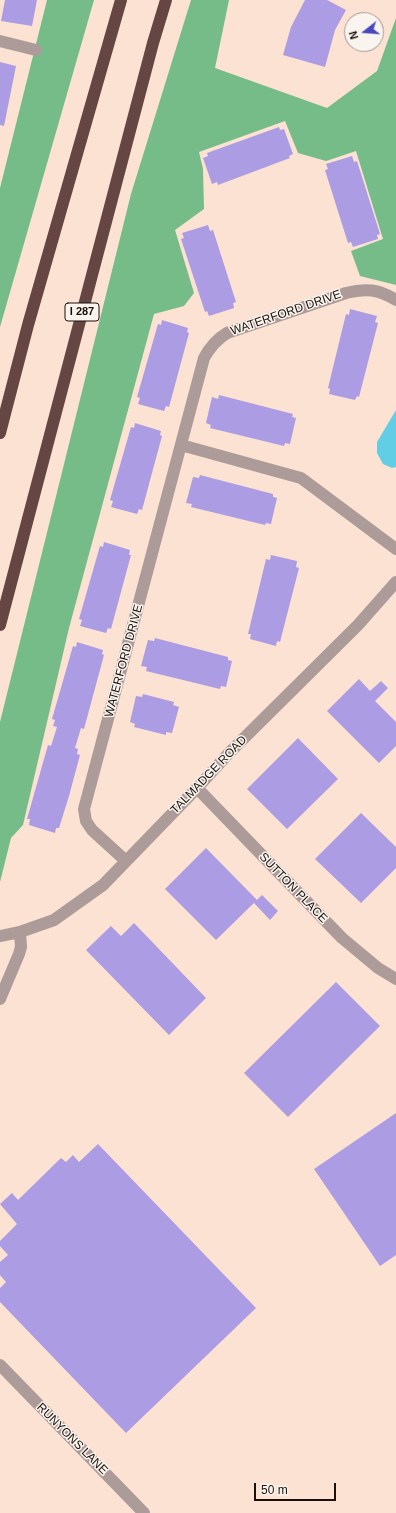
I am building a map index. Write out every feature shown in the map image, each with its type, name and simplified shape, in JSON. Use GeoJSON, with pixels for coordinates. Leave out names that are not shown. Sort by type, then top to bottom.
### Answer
{"type":"FeatureCollection","features":[{"type":"Feature","properties":{"kind":"highway"},"geometry":{"type":"LineString","coordinates":[[0,433],[28,325],[121,0]]}},
{"type":"Feature","properties":{"kind":"highway","name":"I 287"},"geometry":{"type":"LineString","coordinates":[[0,625],[153,43],[166,0]]}},
{"type":"Feature","properties":{"kind":"street"},"geometry":{"type":"LineString","coordinates":[[0,41],[36,50]]}},
{"type":"Feature","properties":{"kind":"street","name":"WATERFORD DRIVE"},"geometry":{"type":"LineString","coordinates":[[126,861],[92,830],[86,821],[84,809],[204,358],[209,348],[220,337],[237,329],[346,293],[364,289],[375,290],[396,300]]}},
{"type":"Feature","properties":{"kind":"street"},"geometry":{"type":"LineString","coordinates":[[181,445],[301,478],[396,550]]}},
{"type":"Feature","properties":{"kind":"street","name":"TALMADGE ROAD"},"geometry":{"type":"LineString","coordinates":[[0,936],[20,932],[54,920],[103,885],[229,753],[358,625],[396,582]]}},
{"type":"Feature","properties":{"kind":"street","name":"SUTTON PLACE"},"geometry":{"type":"LineString","coordinates":[[197,788],[342,938],[378,968],[396,979]]}},
{"type":"Feature","properties":{"kind":"street"},"geometry":{"type":"LineString","coordinates":[[0,998],[19,954],[21,947],[20,932]]}},
{"type":"Feature","properties":{"kind":"street","name":"RUNYONS LANE"},"geometry":{"type":"LineString","coordinates":[[0,1365],[144,1513]]}},
{"type":"Feature","properties":{"kind":"green space"},"geometry":{"type":"Polygon","coordinates":[[[47,0],[94,0],[0,327],[0,188],[47,0]]]}},
{"type":"Feature","properties":{"kind":"green space"},"geometry":{"type":"Polygon","coordinates":[[[191,0],[229,0],[215,68],[327,108],[377,71],[396,18],[396,285],[360,276],[351,251],[383,239],[356,151],[326,161],[298,153],[285,121],[199,152],[203,169],[204,209],[175,230],[194,293],[184,306],[154,314],[69,628],[23,825],[11,838],[0,882],[0,722],[131,194],[191,0]]]}},
{"type":"Feature","properties":{"kind":"water"},"geometry":{"type":"Polygon","coordinates":[[[396,410],[396,467],[392,468],[383,464],[377,453],[377,442],[396,410]]]}},
{"type":"Feature","properties":{"kind":"building"},"geometry":{"type":"Polygon","coordinates":[[[5,0],[37,0],[32,26],[1,21],[5,0]]]}},
{"type":"Feature","properties":{"kind":"building"},"geometry":{"type":"Polygon","coordinates":[[[305,0],[327,0],[346,10],[335,30],[325,67],[283,55],[291,27],[305,0]]]}},
{"type":"Feature","properties":{"kind":"building"},"geometry":{"type":"Polygon","coordinates":[[[0,62],[16,66],[4,126],[0,125],[0,62]]]}},
{"type":"Feature","properties":{"kind":"building"},"geometry":{"type":"Polygon","coordinates":[[[279,127],[280,130],[284,129],[293,154],[289,156],[290,158],[218,185],[217,182],[212,184],[203,158],[208,156],[207,153],[279,127]]]}},
{"type":"Feature","properties":{"kind":"building"},"geometry":{"type":"Polygon","coordinates":[[[352,156],[354,162],[357,161],[380,234],[377,235],[378,239],[353,247],[351,242],[348,243],[325,170],[328,169],[326,164],[352,156]]]}},
{"type":"Feature","properties":{"kind":"building"},"geometry":{"type":"Polygon","coordinates":[[[208,225],[210,231],[213,230],[236,302],[233,303],[234,308],[209,316],[207,311],[205,312],[181,239],[184,238],[182,233],[208,225]]]}},
{"type":"Feature","properties":{"kind":"building"},"geometry":{"type":"Polygon","coordinates":[[[350,309],[377,316],[375,322],[378,323],[359,397],[357,396],[355,400],[329,394],[330,389],[328,388],[346,314],[349,315],[350,309]]]}},
{"type":"Feature","properties":{"kind":"building"},"geometry":{"type":"Polygon","coordinates":[[[162,320],[188,328],[187,332],[189,333],[169,407],[166,406],[164,411],[138,404],[140,398],[137,397],[158,324],[161,325],[162,320]]]}},
{"type":"Feature","properties":{"kind":"building"},"geometry":{"type":"Polygon","coordinates":[[[219,395],[293,414],[292,417],[296,418],[290,444],[285,443],[284,446],[210,428],[211,425],[206,423],[212,397],[218,399],[219,395]]]}},
{"type":"Feature","properties":{"kind":"building"},"geometry":{"type":"Polygon","coordinates":[[[135,423],[161,431],[160,435],[162,436],[142,510],[139,509],[137,514],[111,507],[113,501],[110,500],[131,427],[134,428],[135,423]]]}},
{"type":"Feature","properties":{"kind":"building"},"geometry":{"type":"Polygon","coordinates":[[[200,475],[273,494],[273,497],[277,498],[271,524],[266,523],[265,525],[191,507],[192,504],[186,503],[193,477],[199,478],[200,475]]]}},
{"type":"Feature","properties":{"kind":"building"},"geometry":{"type":"Polygon","coordinates":[[[104,542],[130,550],[129,555],[131,555],[111,629],[108,628],[106,633],[80,626],[82,620],[79,619],[100,546],[103,547],[104,542]]]}},
{"type":"Feature","properties":{"kind":"building"},"geometry":{"type":"Polygon","coordinates":[[[271,555],[297,561],[296,567],[299,568],[280,642],[277,641],[276,646],[250,639],[251,634],[248,634],[266,559],[270,560],[271,555]]]}},
{"type":"Feature","properties":{"kind":"building"},"geometry":{"type":"Polygon","coordinates":[[[155,638],[228,657],[228,660],[232,661],[226,687],[221,686],[220,689],[146,671],[147,667],[141,666],[148,640],[154,641],[155,638]]]}},
{"type":"Feature","properties":{"kind":"building"},"geometry":{"type":"Polygon","coordinates":[[[77,642],[103,650],[102,654],[104,655],[84,729],[81,728],[75,748],[78,749],[77,754],[80,755],[69,796],[59,828],[56,828],[55,833],[29,825],[30,819],[27,819],[48,745],[51,746],[57,727],[53,726],[55,720],[52,719],[73,646],[76,647],[77,642]]]}},
{"type":"Feature","properties":{"kind":"building"},"geometry":{"type":"Polygon","coordinates":[[[359,679],[370,691],[381,681],[388,688],[375,701],[396,722],[396,746],[379,763],[327,711],[359,679]]]}},
{"type":"Feature","properties":{"kind":"building"},"geometry":{"type":"Polygon","coordinates":[[[143,694],[174,702],[173,705],[179,707],[172,733],[166,732],[166,735],[134,727],[135,724],[130,722],[136,696],[142,697],[143,694]]]}},
{"type":"Feature","properties":{"kind":"building"},"geometry":{"type":"Polygon","coordinates":[[[298,738],[338,779],[287,829],[247,789],[298,738]]]}},
{"type":"Feature","properties":{"kind":"building"},"geometry":{"type":"Polygon","coordinates":[[[361,813],[396,847],[396,868],[361,903],[315,859],[361,813]]]}},
{"type":"Feature","properties":{"kind":"building"},"geometry":{"type":"Polygon","coordinates":[[[206,848],[257,900],[216,940],[165,889],[206,848]]]}},
{"type":"Feature","properties":{"kind":"building"},"geometry":{"type":"Polygon","coordinates":[[[262,895],[278,911],[270,920],[254,903],[262,895]]]}},
{"type":"Feature","properties":{"kind":"building"},"geometry":{"type":"Polygon","coordinates":[[[134,923],[206,998],[169,1035],[86,950],[111,926],[121,936],[134,923]]]}},
{"type":"Feature","properties":{"kind":"building"},"geometry":{"type":"Polygon","coordinates":[[[336,982],[380,1026],[288,1117],[244,1073],[336,982]]]}},
{"type":"Feature","properties":{"kind":"building"},"geometry":{"type":"Polygon","coordinates":[[[396,1113],[396,1255],[380,1266],[314,1169],[396,1113]]]}},
{"type":"Feature","properties":{"kind":"building"},"geometry":{"type":"Polygon","coordinates":[[[98,1144],[256,1308],[126,1433],[0,1302],[0,1288],[6,1282],[0,1275],[0,1262],[8,1255],[0,1246],[0,1241],[17,1224],[0,1204],[12,1193],[18,1200],[61,1158],[66,1162],[73,1155],[79,1162],[98,1144]]]}}]}
